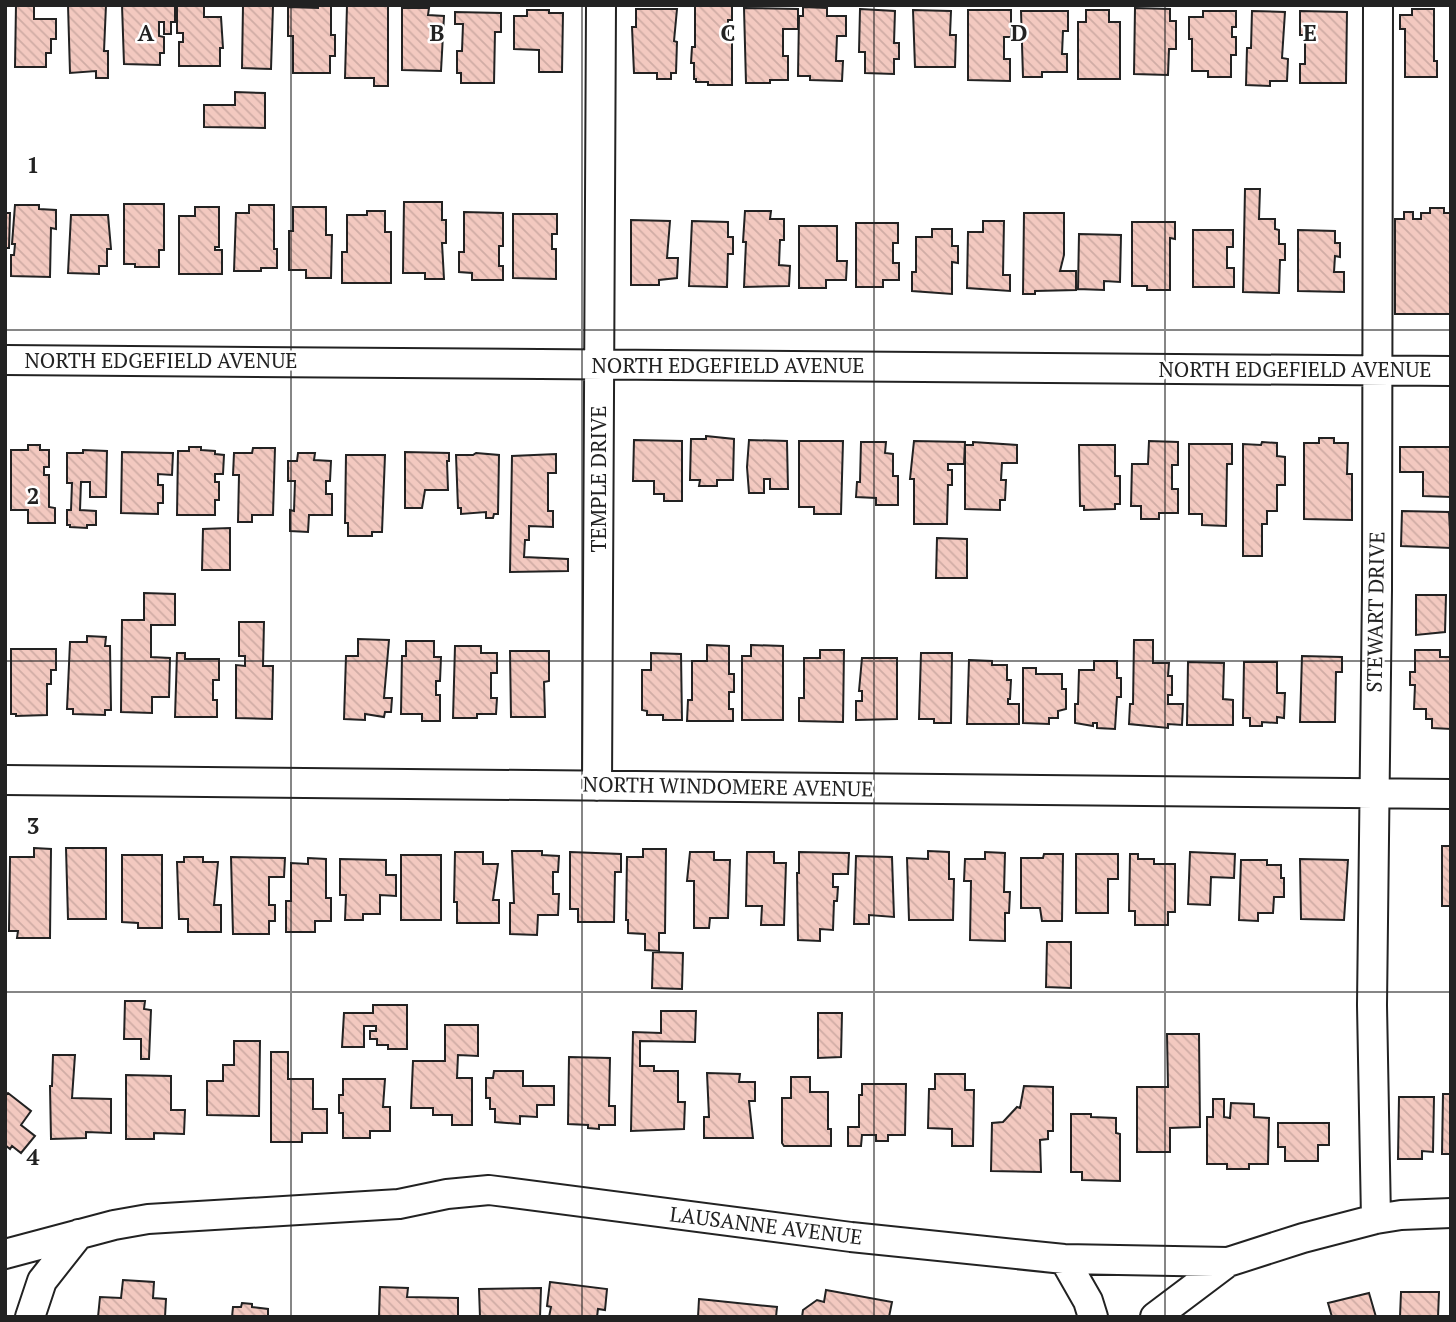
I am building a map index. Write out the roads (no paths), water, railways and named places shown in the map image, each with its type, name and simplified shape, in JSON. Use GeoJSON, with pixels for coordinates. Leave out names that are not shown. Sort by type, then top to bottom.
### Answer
{"type":"FeatureCollection","features":[{"type":"Feature","properties":{"kind":"street","name":"TEMPLE DRIVE"},"geometry":{"type":"LineString","coordinates":[[597,786],[601,5]]}},
{"type":"Feature","properties":{"kind":"street","name":"STEWART DRIVE"},"geometry":{"type":"LineString","coordinates":[[1376,1220],[1372,1005],[1378,5]]}},
{"type":"Feature","properties":{"kind":"street","name":"NORTH EDGEFIELD AVENUE"},"geometry":{"type":"LineString","coordinates":[[5,360],[1451,371]]}},
{"type":"Feature","properties":{"kind":"street","name":"NORTH WINDOMERE AVENUE"},"geometry":{"type":"LineString","coordinates":[[5,780],[1451,794]]}},
{"type":"Feature","properties":{"kind":"street","name":"LAUSANNE AVENUE"},"geometry":{"type":"LineString","coordinates":[[5,1254],[148,1219],[399,1205],[447,1194],[489,1190],[851,1237],[1064,1259],[1228,1262],[1303,1238],[1376,1220],[1401,1215],[1451,1213]]}},
{"type":"Feature","properties":{"kind":"street"},"geometry":{"type":"LineString","coordinates":[[30,1317],[42,1281],[79,1234]]}},
{"type":"Feature","properties":{"kind":"street"},"geometry":{"type":"LineString","coordinates":[[1064,1259],[1088,1301],[1093,1317]]}},
{"type":"Feature","properties":{"kind":"street"},"geometry":{"type":"LineString","coordinates":[[1155,1317],[1228,1262]]}}]}
